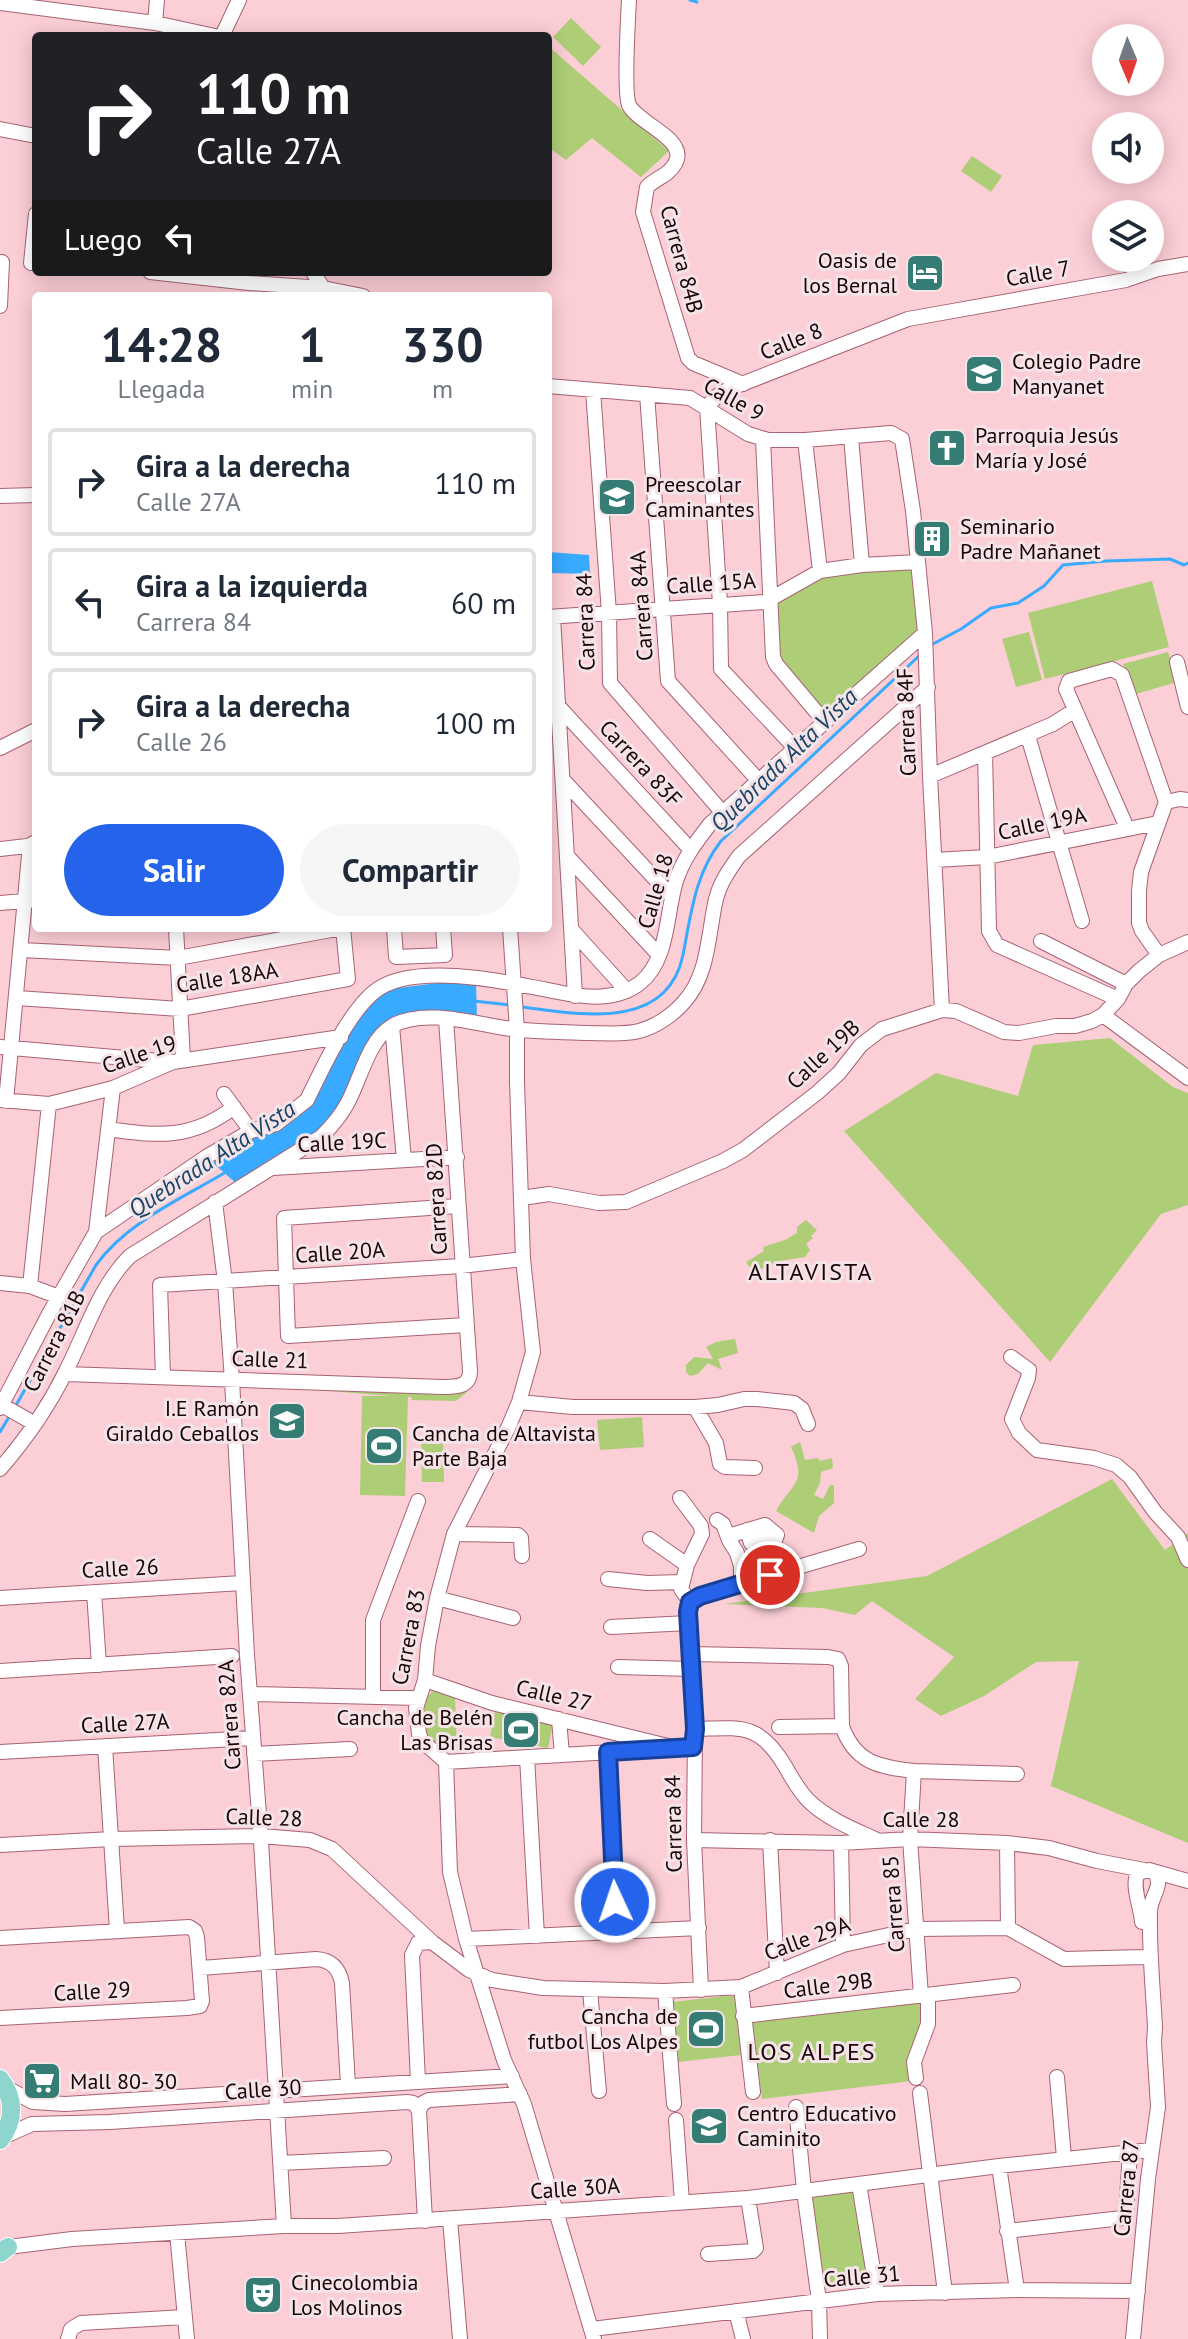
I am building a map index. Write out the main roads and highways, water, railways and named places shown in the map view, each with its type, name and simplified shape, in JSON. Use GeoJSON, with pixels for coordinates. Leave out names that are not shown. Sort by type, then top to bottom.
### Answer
{"type":"FeatureCollection","features":[{"type":"Feature","properties":{"kind":"main road"},"geometry":{"type":"LineString","coordinates":[[2,2138],[12,2112],[3,2083]]}},
{"type":"Feature","properties":{"kind":"water"},"geometry":{"type":"Polygon","coordinates":[[[552,552],[589,555],[590,574],[552,573],[552,552]]]}},
{"type":"Feature","properties":{"kind":"water","name":"Quebrada Alta Vista"},"geometry":{"type":"Polygon","coordinates":[[[476,978],[477,1022],[399,1023],[371,1051],[339,1118],[244,1190],[206,1157],[276,1124],[311,1092],[375,991],[476,978]]]}},
{"type":"Feature","properties":{"kind":"waterway"},"geometry":{"type":"LineString","coordinates":[[690,0],[697,2]]}},
{"type":"Feature","properties":{"kind":"waterway","name":"Quebrada Alta Vista"},"geometry":{"type":"LineString","coordinates":[[931,645],[991,608],[1018,603],[1044,586],[1063,565],[1170,559],[1184,565],[1188,563]]}},
{"type":"Feature","properties":{"kind":"waterway","name":"Quebrada Alta Vista"},"geometry":{"type":"LineString","coordinates":[[522,1007],[594,1014],[640,1007],[659,997],[674,980],[700,881],[721,841],[920,655]]}},
{"type":"Feature","properties":{"kind":"waterway","name":"Quebrada Alta Vista"},"geometry":{"type":"LineString","coordinates":[[474,1001],[510,1005]]}},
{"type":"Feature","properties":{"kind":"waterway","name":"Quebrada Alta Vista"},"geometry":{"type":"LineString","coordinates":[[15,1407],[96,1265],[109,1250],[156,1212],[226,1172]]}},
{"type":"Feature","properties":{"kind":"waterway","name":"Quebrada Alta Vista"},"geometry":{"type":"LineString","coordinates":[[0,1432],[9,1417]]}},
{"type":"Feature","properties":{"kind":"place","name":"Oasis de los Bernal"},"geometry":{"type":"Point","coordinates":[925,273]}},
{"type":"Feature","properties":{"kind":"place","name":"Colegio Padre Manyanet"},"geometry":{"type":"Point","coordinates":[984,374]}},
{"type":"Feature","properties":{"kind":"place","name":"Parroquia Jesús María y José"},"geometry":{"type":"Point","coordinates":[947,448]}},
{"type":"Feature","properties":{"kind":"place","name":"Preescolar Caminantes"},"geometry":{"type":"Point","coordinates":[617,497]}},
{"type":"Feature","properties":{"kind":"place","name":"Seminario Padre Mañanet"},"geometry":{"type":"Point","coordinates":[932,539]}},
{"type":"Feature","properties":{"kind":"place","name":"I.E Ramón Giraldo Ceballos"},"geometry":{"type":"Point","coordinates":[287,1421]}},
{"type":"Feature","properties":{"kind":"place","name":"Cancha de Altavista Parte Baja"},"geometry":{"type":"Point","coordinates":[384,1446]}},
{"type":"Feature","properties":{"kind":"place","name":"Cancha de Belén Las Brisas"},"geometry":{"type":"Point","coordinates":[521,1730]}},
{"type":"Feature","properties":{"kind":"place","name":"Cancha de futbol Los Alpes"},"geometry":{"type":"Point","coordinates":[706,2029]}},
{"type":"Feature","properties":{"kind":"place","name":"Mall 80- 30"},"geometry":{"type":"Point","coordinates":[42,2081]}},
{"type":"Feature","properties":{"kind":"place","name":"Centro Educativo Caminito"},"geometry":{"type":"Point","coordinates":[709,2126]}},
{"type":"Feature","properties":{"kind":"place","name":"Cinecolombia Los Molinos"},"geometry":{"type":"Point","coordinates":[263,2295]}},
{"type":"Feature","properties":{"kind":"district","name":"ALTAVISTA"},"geometry":{"type":"Point","coordinates":[811,1272]}},
{"type":"Feature","properties":{"kind":"district","name":"LOS ALPES"},"geometry":{"type":"Point","coordinates":[812,2052]}}]}
